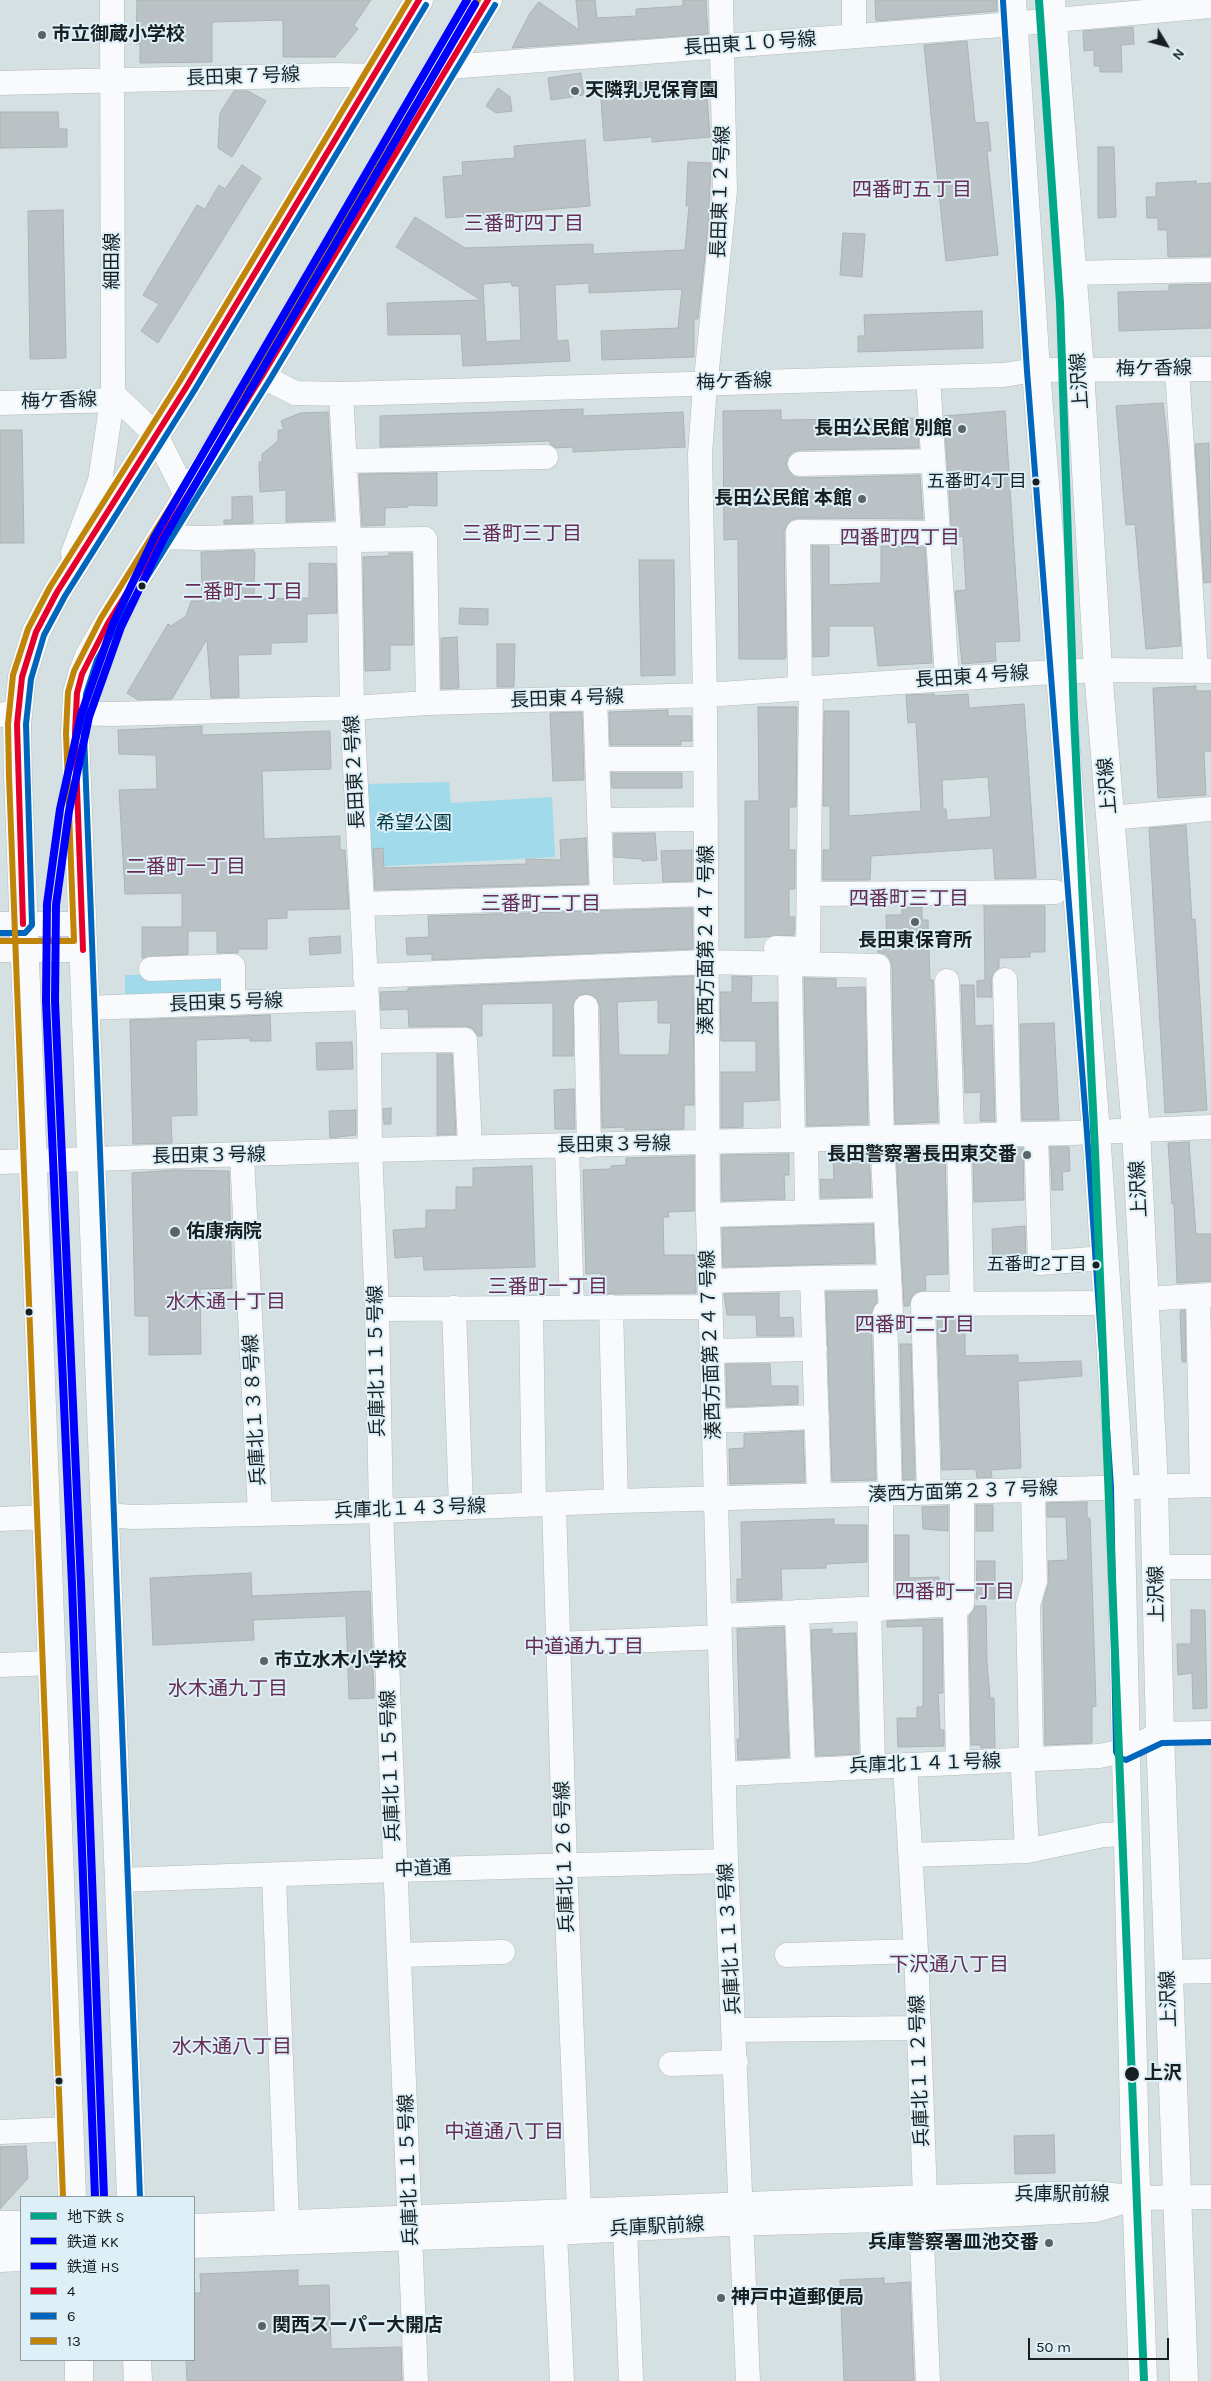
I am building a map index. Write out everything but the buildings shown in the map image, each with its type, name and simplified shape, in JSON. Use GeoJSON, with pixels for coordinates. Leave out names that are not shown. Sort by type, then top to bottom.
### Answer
{"type":"FeatureCollection","features":[{"type":"Feature","properties":{"kind":"main road"},"geometry":{"type":"LineString","coordinates":[[72,2196],[32,1160],[12,937],[18,768],[9,714],[36,632],[58,592],[156,435],[419,0]]}},
{"type":"Feature","properties":{"kind":"main road"},"geometry":{"type":"LineString","coordinates":[[131,2196],[75,713],[82,674],[108,623],[262,376],[488,0]]}},
{"type":"Feature","properties":{"kind":"main road","name":"上沢線"},"geometry":{"type":"LineString","coordinates":[[1051,10],[1080,370],[1111,670],[1110,818],[1136,1130],[1154,1487],[1160,1734],[1184,2381]]}},
{"type":"Feature","properties":{"kind":"main road","name":"上沢線"},"geometry":{"type":"LineString","coordinates":[[1013,12],[1036,370],[1096,1132],[1120,1487],[1136,2198],[1144,2381]]}},
{"type":"Feature","properties":{"kind":"main road"},"geometry":{"type":"LineString","coordinates":[[79,2361],[79,2381]]}},
{"type":"Feature","properties":{"kind":"main road"},"geometry":{"type":"LineString","coordinates":[[137,2361],[138,2381]]}},
{"type":"Feature","properties":{"kind":"street","name":"細田線"},"geometry":{"type":"LineString","coordinates":[[58,592],[100,481],[115,398],[112,0]]}},
{"type":"Feature","properties":{"kind":"street","name":"長田東１２号線"},"geometry":{"type":"LineString","coordinates":[[706,383],[724,190],[720,0]]}},
{"type":"Feature","properties":{"kind":"street"},"geometry":{"type":"LineString","coordinates":[[854,0],[854,36]]}},
{"type":"Feature","properties":{"kind":"street","name":"長田東１０号線"},"geometry":{"type":"LineString","coordinates":[[448,66],[854,36],[1013,12],[1211,6]]}},
{"type":"Feature","properties":{"kind":"street","name":"長田東７号線"},"geometry":{"type":"LineString","coordinates":[[0,83],[336,74],[374,76]]}},
{"type":"Feature","properties":{"kind":"street"},"geometry":{"type":"LineString","coordinates":[[1072,273],[1211,270]]}},
{"type":"Feature","properties":{"kind":"street","name":"梅ケ香線"},"geometry":{"type":"LineString","coordinates":[[262,376],[294,393],[342,394],[1003,374],[1036,370],[1211,368]]}},
{"type":"Feature","properties":{"kind":"street"},"geometry":{"type":"LineString","coordinates":[[1177,369],[1203,671]]}},
{"type":"Feature","properties":{"kind":"street","name":"湊西方面第２４７号線"},"geometry":{"type":"LineString","coordinates":[[706,383],[700,454],[705,695],[709,1307],[716,1498]]}},
{"type":"Feature","properties":{"kind":"street"},"geometry":{"type":"LineString","coordinates":[[929,392],[932,461],[939,533],[946,679]]}},
{"type":"Feature","properties":{"kind":"street","name":"長田東２号線"},"geometry":{"type":"LineString","coordinates":[[342,394],[349,539],[352,708],[369,1041],[370,1150]]}},
{"type":"Feature","properties":{"kind":"street"},"geometry":{"type":"LineString","coordinates":[[115,398],[156,435],[186,497]]}},
{"type":"Feature","properties":{"kind":"street","name":"梅ケ香線"},"geometry":{"type":"LineString","coordinates":[[0,403],[115,398]]}},
{"type":"Feature","properties":{"kind":"street"},"geometry":{"type":"LineString","coordinates":[[345,461],[546,457]]}},
{"type":"Feature","properties":{"kind":"street"},"geometry":{"type":"LineString","coordinates":[[800,464],[932,461]]}},
{"type":"Feature","properties":{"kind":"street"},"geometry":{"type":"LineString","coordinates":[[707,954],[808,949],[806,688],[798,532],[939,533]]}},
{"type":"Feature","properties":{"kind":"street"},"geometry":{"type":"LineString","coordinates":[[161,537],[341,534],[349,539],[425,539],[428,703]]}},
{"type":"Feature","properties":{"kind":"street","name":"長田東４号線"},"geometry":{"type":"LineString","coordinates":[[75,713],[112,714],[352,708],[428,703],[705,695],[1059,672],[1111,670],[1203,671]]}},
{"type":"Feature","properties":{"kind":"street"},"geometry":{"type":"LineString","coordinates":[[594,698],[602,897]]}},
{"type":"Feature","properties":{"kind":"street"},"geometry":{"type":"LineString","coordinates":[[596,759],[705,759]]}},
{"type":"Feature","properties":{"kind":"street"},"geometry":{"type":"LineString","coordinates":[[1110,818],[1211,809]]}},
{"type":"Feature","properties":{"kind":"street"},"geometry":{"type":"LineString","coordinates":[[599,820],[706,819]]}},
{"type":"Feature","properties":{"kind":"street"},"geometry":{"type":"LineString","coordinates":[[809,894],[1055,892]]}},
{"type":"Feature","properties":{"kind":"street"},"geometry":{"type":"LineString","coordinates":[[362,904],[706,894]]}},
{"type":"Feature","properties":{"kind":"street"},"geometry":{"type":"LineString","coordinates":[[12,937],[82,924]]}},
{"type":"Feature","properties":{"kind":"street"},"geometry":{"type":"LineString","coordinates":[[12,937],[83,950]]}},
{"type":"Feature","properties":{"kind":"street"},"geometry":{"type":"LineString","coordinates":[[707,954],[790,965],[878,966],[882,1138],[889,1277],[885,1312],[885,1494],[875,1609],[873,1766]]}},
{"type":"Feature","properties":{"kind":"street","name":"長田東５号線"},"geometry":{"type":"LineString","coordinates":[[85,1008],[234,1003],[366,987],[707,954]]}},
{"type":"Feature","properties":{"kind":"street"},"geometry":{"type":"LineString","coordinates":[[790,965],[799,1140],[807,1211]]}},
{"type":"Feature","properties":{"kind":"street"},"geometry":{"type":"LineString","coordinates":[[151,969],[233,966],[234,1003]]}},
{"type":"Feature","properties":{"kind":"street"},"geometry":{"type":"LineString","coordinates":[[1005,980],[1009,1135]]}},
{"type":"Feature","properties":{"kind":"street"},"geometry":{"type":"LineString","coordinates":[[947,981],[952,1127],[959,1146],[962,1304]]}},
{"type":"Feature","properties":{"kind":"street"},"geometry":{"type":"LineString","coordinates":[[572,1308],[578,1146],[586,1007]]}},
{"type":"Feature","properties":{"kind":"street"},"geometry":{"type":"LineString","coordinates":[[369,1041],[465,1040],[470,1148]]}},
{"type":"Feature","properties":{"kind":"street","name":"長田東３号線"},"geometry":{"type":"LineString","coordinates":[[0,1162],[242,1156],[370,1150],[708,1143],[1211,1128]]}},
{"type":"Feature","properties":{"kind":"street"},"geometry":{"type":"LineString","coordinates":[[1036,1134],[1040,1263],[1104,1258]]}},
{"type":"Feature","properties":{"kind":"street","name":"兵庫北１１５号線"},"geometry":{"type":"LineString","coordinates":[[370,1150],[377,1309],[381,1511],[416,2381]]}},
{"type":"Feature","properties":{"kind":"street","name":"兵庫北１３８号線"},"geometry":{"type":"LineString","coordinates":[[242,1156],[260,1514]]}},
{"type":"Feature","properties":{"kind":"street"},"geometry":{"type":"LineString","coordinates":[[708,1215],[885,1210]]}},
{"type":"Feature","properties":{"kind":"street"},"geometry":{"type":"LineString","coordinates":[[709,1281],[889,1277]]}},
{"type":"Feature","properties":{"kind":"street"},"geometry":{"type":"LineString","coordinates":[[812,1278],[819,1495]]}},
{"type":"Feature","properties":{"kind":"street"},"geometry":{"type":"LineString","coordinates":[[1145,1299],[1205,1295],[1207,1485]]}},
{"type":"Feature","properties":{"kind":"street"},"geometry":{"type":"LineString","coordinates":[[929,1492],[923,1304],[1107,1303]]}},
{"type":"Feature","properties":{"kind":"street"},"geometry":{"type":"LineString","coordinates":[[611,1307],[616,1501]]}},
{"type":"Feature","properties":{"kind":"street"},"geometry":{"type":"LineString","coordinates":[[377,1309],[709,1307]]}},
{"type":"Feature","properties":{"kind":"street"},"geometry":{"type":"LineString","coordinates":[[454,1308],[461,1508]]}},
{"type":"Feature","properties":{"kind":"street","name":"兵庫北１２６号線"},"geometry":{"type":"LineString","coordinates":[[531,1308],[544,1504],[558,1644],[565,1865],[580,2210]]}},
{"type":"Feature","properties":{"kind":"street"},"geometry":{"type":"LineString","coordinates":[[885,1312],[923,1311]]}},
{"type":"Feature","properties":{"kind":"street"},"geometry":{"type":"LineString","coordinates":[[711,1351],[815,1349]]}},
{"type":"Feature","properties":{"kind":"street"},"geometry":{"type":"LineString","coordinates":[[713,1421],[817,1417]]}},
{"type":"Feature","properties":{"kind":"street","name":"湊西方面第２３７号線"},"geometry":{"type":"LineString","coordinates":[[716,1498],[929,1492],[962,1493],[1207,1485]]}},
{"type":"Feature","properties":{"kind":"street"},"geometry":{"type":"LineString","coordinates":[[1027,1851],[1023,1770],[1032,1748],[1028,1605],[1036,1581],[1033,1490]]}},
{"type":"Feature","properties":{"kind":"street"},"geometry":{"type":"LineString","coordinates":[[558,1644],[720,1627],[797,1612],[962,1604],[962,1493]]}},
{"type":"Feature","properties":{"kind":"street","name":"兵庫北１４３号線"},"geometry":{"type":"LineString","coordinates":[[105,1515],[381,1511],[716,1498]]}},
{"type":"Feature","properties":{"kind":"street","name":"兵庫北１１３号線"},"geometry":{"type":"LineString","coordinates":[[716,1498],[726,1861],[748,2381]]}},
{"type":"Feature","properties":{"kind":"street"},"geometry":{"type":"LineString","coordinates":[[0,1519],[46,1517]]}},
{"type":"Feature","properties":{"kind":"street"},"geometry":{"type":"LineString","coordinates":[[1156,1567],[1211,1567]]}},
{"type":"Feature","properties":{"kind":"street"},"geometry":{"type":"LineString","coordinates":[[955,1605],[958,1763]]}},
{"type":"Feature","properties":{"kind":"street"},"geometry":{"type":"LineString","coordinates":[[797,1612],[803,1770]]}},
{"type":"Feature","properties":{"kind":"street"},"geometry":{"type":"LineString","coordinates":[[0,1665],[52,1663]]}},
{"type":"Feature","properties":{"kind":"street"},"geometry":{"type":"LineString","coordinates":[[1160,1734],[1211,1733]]}},
{"type":"Feature","properties":{"kind":"street","name":"兵庫北１４１号線"},"geometry":{"type":"LineString","coordinates":[[724,1774],[1099,1756],[1125,1751],[1160,1734]]}},
{"type":"Feature","properties":{"kind":"street","name":"兵庫北１１２号線"},"geometry":{"type":"LineString","coordinates":[[905,1766],[919,2028],[928,2381]]}},
{"type":"Feature","properties":{"kind":"street"},"geometry":{"type":"LineString","coordinates":[[911,1855],[1027,1851],[1103,1835],[1127,1834]]}},
{"type":"Feature","properties":{"kind":"street","name":"中道通"},"geometry":{"type":"LineString","coordinates":[[119,1880],[726,1861]]}},
{"type":"Feature","properties":{"kind":"street"},"geometry":{"type":"LineString","coordinates":[[274,1876],[287,2222]]}},
{"type":"Feature","properties":{"kind":"street"},"geometry":{"type":"LineString","coordinates":[[787,1954],[916,1951]]}},
{"type":"Feature","properties":{"kind":"street"},"geometry":{"type":"LineString","coordinates":[[400,1955],[503,1952]]}},
{"type":"Feature","properties":{"kind":"street"},"geometry":{"type":"LineString","coordinates":[[1168,1972],[1211,1971]]}},
{"type":"Feature","properties":{"kind":"street"},"geometry":{"type":"LineString","coordinates":[[734,2030],[919,2028]]}},
{"type":"Feature","properties":{"kind":"street"},"geometry":{"type":"LineString","coordinates":[[671,2064],[736,2062]]}},
{"type":"Feature","properties":{"kind":"street"},"geometry":{"type":"LineString","coordinates":[[0,2132],[70,2129]]}},
{"type":"Feature","properties":{"kind":"street","name":"兵庫駅前線"},"geometry":{"type":"LineString","coordinates":[[195,2246],[411,2228],[580,2210],[742,2213],[923,2208],[1095,2193],[1136,2198],[1211,2197]]}},
{"type":"Feature","properties":{"kind":"street","name":"兵庫駅前線"},"geometry":{"type":"LineString","coordinates":[[195,2226],[287,2222],[555,2233],[625,2228],[742,2213]]}},
{"type":"Feature","properties":{"kind":"street"},"geometry":{"type":"LineString","coordinates":[[0,2223],[16,2241],[0,2260]]}},
{"type":"Feature","properties":{"kind":"street"},"geometry":{"type":"LineString","coordinates":[[625,2228],[631,2381]]}},
{"type":"Feature","properties":{"kind":"street"},"geometry":{"type":"LineString","coordinates":[[555,2233],[562,2381]]}},
{"type":"Feature","properties":{"kind":"green space","name":"希望公園"},"geometry":{"type":"Polygon","coordinates":[[[449,782],[451,803],[552,797],[555,857],[370,867],[366,784],[449,782]]]}},
{"type":"Feature","properties":{"kind":"green space"},"geometry":{"type":"Polygon","coordinates":[[[228,974],[229,998],[125,1000],[125,975],[228,974]]]}},
{"type":"Feature","properties":{"kind":"metro line","name":"S"},"geometry":{"type":"LineString","coordinates":[[1039,0],[1060,303],[1074,717],[1095,1151],[1144,2381]]}},
{"type":"Feature","properties":{"kind":"rail line","name":"KK"},"geometry":{"type":"LineString","coordinates":[[95,2196],[72,1584],[46,1001],[47,904],[60,809],[81,715],[113,624],[155,536],[467,0]]}},
{"type":"Feature","properties":{"kind":"rail line","name":"HS"},"geometry":{"type":"LineString","coordinates":[[104,2196],[81,1584],[55,1001],[56,905],[69,811],[89,717],[121,627],[163,540],[475,4]]}},
{"type":"Feature","properties":{"kind":"transit line","name":"13"},"geometry":{"type":"LineString","coordinates":[[63,2196],[9,776],[8,724],[13,675],[28,629],[50,587],[180,381],[409,0]]}},
{"type":"Feature","properties":{"kind":"transit line","name":"4"},"geometry":{"type":"LineString","coordinates":[[23,924],[17,724],[22,677],[36,632],[57,592],[187,386],[419,0]]}},
{"type":"Feature","properties":{"kind":"transit line","name":"13"},"geometry":{"type":"LineString","coordinates":[[0,941],[74,941],[66,733],[68,692],[74,671],[101,618],[255,371],[478,0]]}},
{"type":"Feature","properties":{"kind":"transit line","name":"4"},"geometry":{"type":"LineString","coordinates":[[83,950],[75,733],[77,693],[82,674],[108,623],[262,376],[488,0]]}},
{"type":"Feature","properties":{"kind":"transit line","name":"6"},"geometry":{"type":"LineString","coordinates":[[1003,1],[1027,371],[1087,1133],[1111,1487],[1116,1752],[1120,1758],[1126,1760],[1162,1743],[1211,1742]]}},
{"type":"Feature","properties":{"kind":"transit line","name":"6"},"geometry":{"type":"LineString","coordinates":[[0,933],[25,933],[32,925],[26,724],[31,679],[44,635],[65,596],[194,391],[426,5]]}},
{"type":"Feature","properties":{"kind":"transit line","name":"6"},"geometry":{"type":"LineString","coordinates":[[140,2196],[84,733],[86,694],[97,660],[116,627],[269,381],[495,5]]}},
{"type":"Feature","properties":{"kind":"place","name":"市立御蔵小学校"},"geometry":{"type":"Point","coordinates":[42,35]}},
{"type":"Feature","properties":{"kind":"place","name":"天隣乳児保育園"},"geometry":{"type":"Point","coordinates":[575,91]}},
{"type":"Feature","properties":{"kind":"place","name":"長田公民館 別館"},"geometry":{"type":"Point","coordinates":[962,429]}},
{"type":"Feature","properties":{"kind":"place","name":"五番町4丁目"},"geometry":{"type":"Point","coordinates":[1036,482]}},
{"type":"Feature","properties":{"kind":"place","name":"長田公民館 本館"},"geometry":{"type":"Point","coordinates":[862,499]}},
{"type":"Feature","properties":{"kind":"place","name":"長田東保育所"},"geometry":{"type":"Point","coordinates":[915,922]}},
{"type":"Feature","properties":{"kind":"place","name":"長田警察署長田東交番"},"geometry":{"type":"Point","coordinates":[1027,1155]}},
{"type":"Feature","properties":{"kind":"place","name":"佑康病院"},"geometry":{"type":"Point","coordinates":[175,1232]}},
{"type":"Feature","properties":{"kind":"place","name":"五番町2丁目"},"geometry":{"type":"Point","coordinates":[1096,1265]}},
{"type":"Feature","properties":{"kind":"place","name":"市立水木小学校"},"geometry":{"type":"Point","coordinates":[264,1661]}},
{"type":"Feature","properties":{"kind":"place","name":"上沢"},"geometry":{"type":"Point","coordinates":[1132,2074]}},
{"type":"Feature","properties":{"kind":"place","name":"兵庫警察署皿池交番"},"geometry":{"type":"Point","coordinates":[1049,2243]}},
{"type":"Feature","properties":{"kind":"place","name":"神戸中道郵便局"},"geometry":{"type":"Point","coordinates":[721,2298]}},
{"type":"Feature","properties":{"kind":"place","name":"関西スーパー大開店"},"geometry":{"type":"Point","coordinates":[262,2326]}},
{"type":"Feature","properties":{"kind":"district","name":"四番町五丁目"},"geometry":{"type":"Point","coordinates":[912,190]}},
{"type":"Feature","properties":{"kind":"district","name":"三番町四丁目"},"geometry":{"type":"Point","coordinates":[524,224]}},
{"type":"Feature","properties":{"kind":"district","name":"三番町三丁目"},"geometry":{"type":"Point","coordinates":[522,534]}},
{"type":"Feature","properties":{"kind":"district","name":"四番町四丁目"},"geometry":{"type":"Point","coordinates":[900,538]}},
{"type":"Feature","properties":{"kind":"district","name":"二番町二丁目"},"geometry":{"type":"Point","coordinates":[243,592]}},
{"type":"Feature","properties":{"kind":"district","name":"二番町一丁目"},"geometry":{"type":"Point","coordinates":[186,867]}},
{"type":"Feature","properties":{"kind":"district","name":"四番町三丁目"},"geometry":{"type":"Point","coordinates":[909,899]}},
{"type":"Feature","properties":{"kind":"district","name":"三番町二丁目"},"geometry":{"type":"Point","coordinates":[541,904]}},
{"type":"Feature","properties":{"kind":"district","name":"三番町一丁目"},"geometry":{"type":"Point","coordinates":[548,1287]}},
{"type":"Feature","properties":{"kind":"district","name":"水木通十丁目"},"geometry":{"type":"Point","coordinates":[226,1302]}},
{"type":"Feature","properties":{"kind":"district","name":"四番町二丁目"},"geometry":{"type":"Point","coordinates":[915,1325]}},
{"type":"Feature","properties":{"kind":"district","name":"四番町一丁目"},"geometry":{"type":"Point","coordinates":[955,1592]}},
{"type":"Feature","properties":{"kind":"district","name":"中道通九丁目"},"geometry":{"type":"Point","coordinates":[584,1647]}},
{"type":"Feature","properties":{"kind":"district","name":"水木通九丁目"},"geometry":{"type":"Point","coordinates":[228,1689]}},
{"type":"Feature","properties":{"kind":"district","name":"下沢通八丁目"},"geometry":{"type":"Point","coordinates":[949,1965]}},
{"type":"Feature","properties":{"kind":"district","name":"水木通八丁目"},"geometry":{"type":"Point","coordinates":[232,2047]}},
{"type":"Feature","properties":{"kind":"district","name":"中道通八丁目"},"geometry":{"type":"Point","coordinates":[504,2132]}}]}
